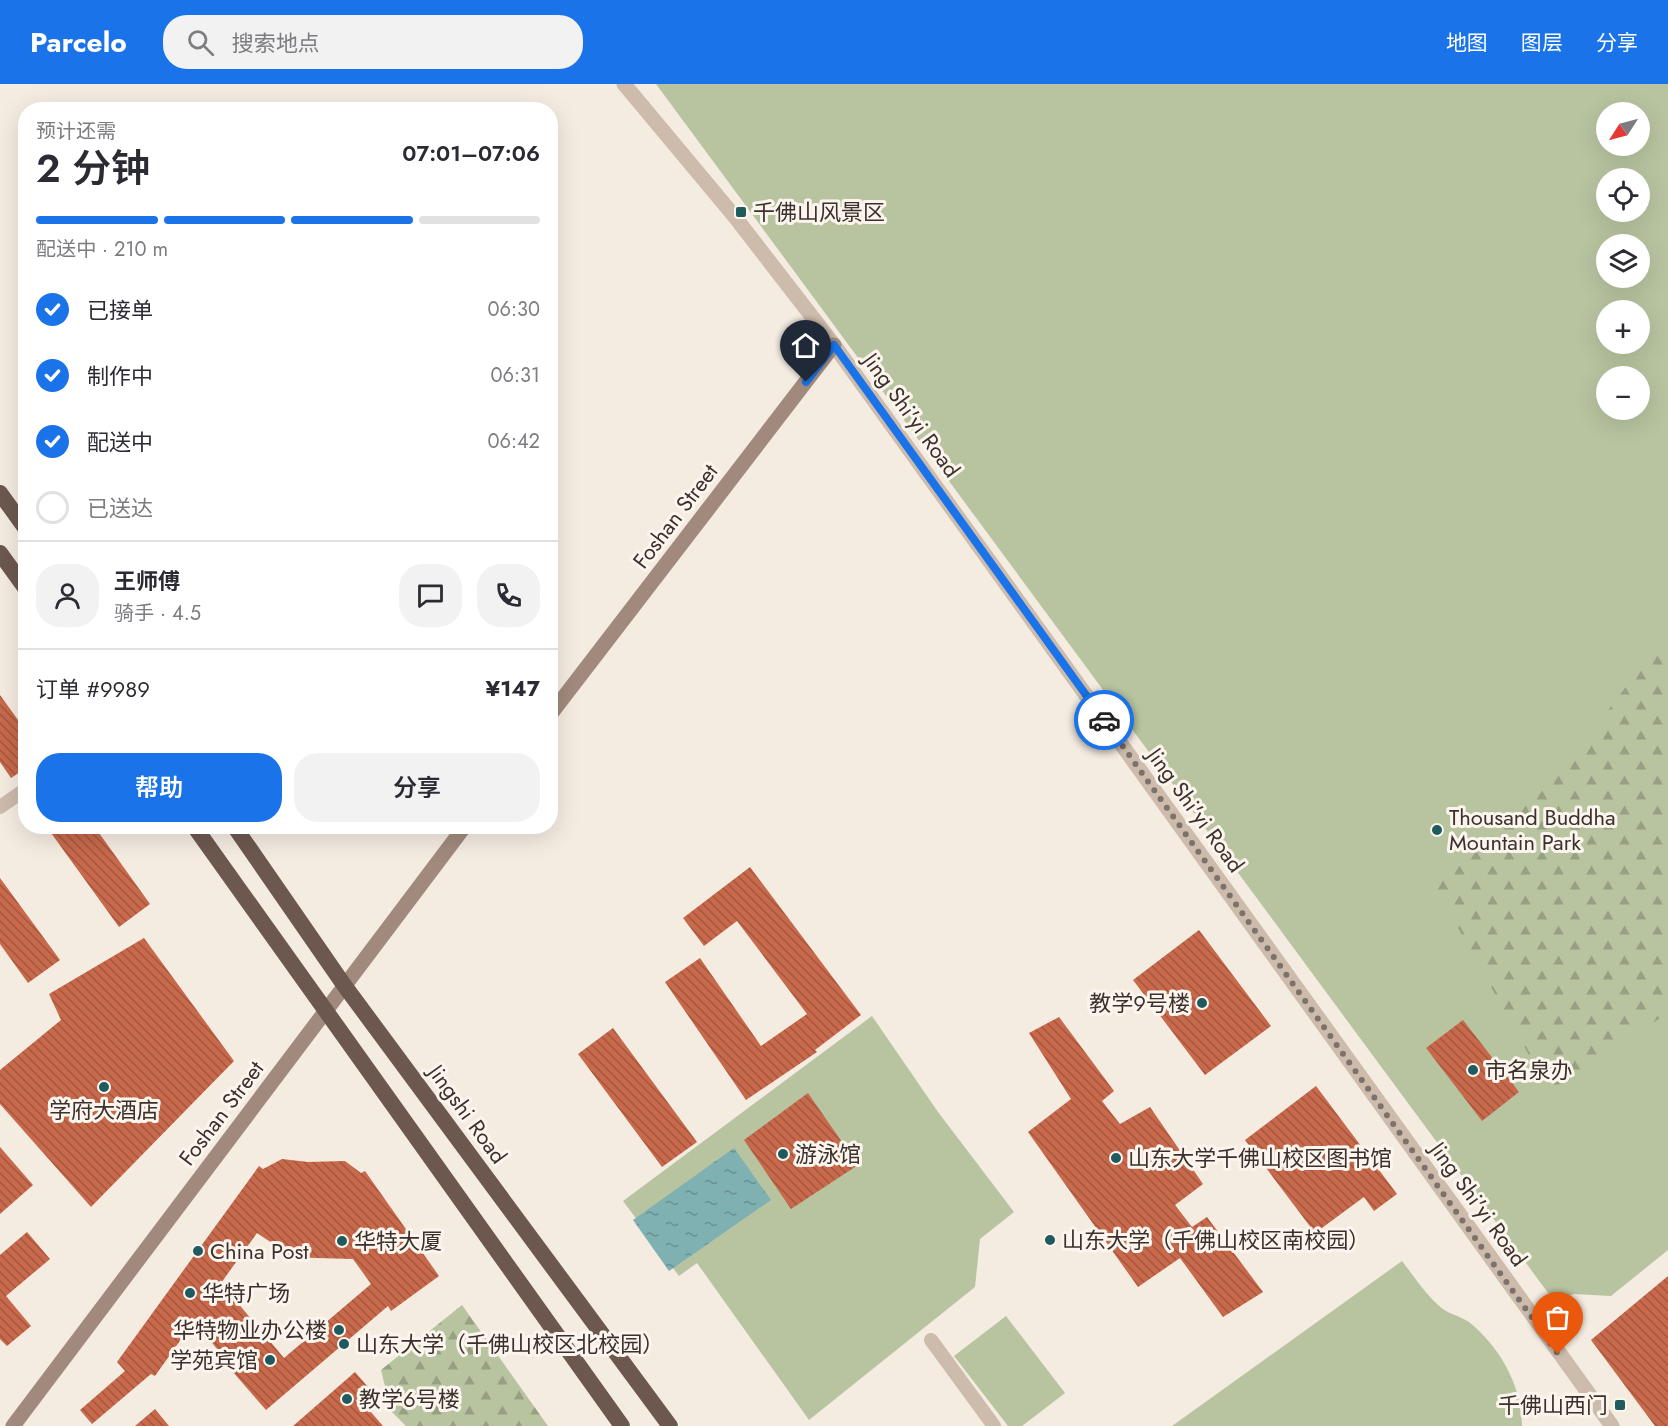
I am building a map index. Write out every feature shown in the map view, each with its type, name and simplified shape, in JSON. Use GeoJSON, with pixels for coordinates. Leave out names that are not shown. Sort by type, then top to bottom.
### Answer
{"type":"FeatureCollection","features":[{"type":"Feature","properties":{"kind":"highway"},"geometry":{"type":"LineString","coordinates":[[0,493],[18,518]]}},
{"type":"Feature","properties":{"kind":"highway"},"geometry":{"type":"LineString","coordinates":[[0,553],[18,578]]}},
{"type":"Feature","properties":{"kind":"highway"},"geometry":{"type":"LineString","coordinates":[[200,834],[622,1426]]}},
{"type":"Feature","properties":{"kind":"highway","name":"Jingshi Road"},"geometry":{"type":"LineString","coordinates":[[240,834],[344,985],[669,1426]]}},
{"type":"Feature","properties":{"kind":"main road","name":"Foshan Street"},"geometry":{"type":"LineString","coordinates":[[558,705],[834,345]]}},
{"type":"Feature","properties":{"kind":"main road","name":"Foshan Street"},"geometry":{"type":"LineString","coordinates":[[13,1426],[459,834]]}},
{"type":"Feature","properties":{"kind":"street","name":"Jing Shi'yi Road"},"geometry":{"type":"LineString","coordinates":[[624,84],[735,217],[834,345],[1612,1426]]}},
{"type":"Feature","properties":{"kind":"street"},"geometry":{"type":"LineString","coordinates":[[0,807],[18,795]]}},
{"type":"Feature","properties":{"kind":"street"},"geometry":{"type":"LineString","coordinates":[[931,1340],[994,1426]]}},
{"type":"Feature","properties":{"kind":"green space","name":"Thousand Buddha Mountain Park"},"geometry":{"type":"Polygon","coordinates":[[[656,84],[1668,84],[1668,1250],[1611,1296],[1574,1294],[1554,1301],[656,84]]]}},
{"type":"Feature","properties":{"kind":"green space"},"geometry":{"type":"Polygon","coordinates":[[[1668,631],[1668,1013],[1549,1091],[1433,883],[1569,762],[1668,631]]]}},
{"type":"Feature","properties":{"kind":"green space"},"geometry":{"type":"Polygon","coordinates":[[[872,1016],[938,1112],[1014,1212],[980,1239],[975,1287],[809,1420],[697,1263],[679,1276],[623,1201],[872,1016]]]}},
{"type":"Feature","properties":{"kind":"green space"},"geometry":{"type":"Polygon","coordinates":[[[1402,1261],[1437,1304],[1469,1322],[1499,1355],[1518,1396],[1522,1426],[1172,1426],[1402,1261]]]}},
{"type":"Feature","properties":{"kind":"green space"},"geometry":{"type":"Polygon","coordinates":[[[462,1305],[548,1426],[406,1426],[391,1411],[381,1370],[462,1305]]]}},
{"type":"Feature","properties":{"kind":"green space"},"geometry":{"type":"Polygon","coordinates":[[[1006,1316],[1065,1393],[1022,1426],[1008,1426],[954,1356],[1006,1316]]]}},
{"type":"Feature","properties":{"kind":"water"},"geometry":{"type":"Polygon","coordinates":[[[734,1148],[771,1200],[669,1271],[633,1220],[734,1148]]]}},
{"type":"Feature","properties":{"kind":"building"},"geometry":{"type":"Polygon","coordinates":[[[0,695],[18,720],[18,773],[11,778],[0,762],[0,695]]]}},
{"type":"Feature","properties":{"kind":"building"},"geometry":{"type":"Polygon","coordinates":[[[52,834],[100,834],[150,904],[119,927],[52,834]]]}},
{"type":"Feature","properties":{"kind":"building"},"geometry":{"type":"Polygon","coordinates":[[[750,867],[861,1015],[815,1050],[817,1052],[746,1100],[665,982],[700,958],[761,1046],[807,1014],[737,921],[704,946],[683,918],[750,867]]]}},
{"type":"Feature","properties":{"kind":"building"},"geometry":{"type":"Polygon","coordinates":[[[0,878],[60,960],[28,983],[0,944],[0,878]]]}},
{"type":"Feature","properties":{"kind":"building","name":"教学9号楼"},"geometry":{"type":"Polygon","coordinates":[[[1199,930],[1271,1026],[1205,1075],[1133,980],[1199,930]]]}},
{"type":"Feature","properties":{"kind":"building","name":"学府大酒店"},"geometry":{"type":"Polygon","coordinates":[[[144,938],[234,1061],[91,1207],[0,1104],[0,1070],[61,1020],[49,994],[144,938]]]}},
{"type":"Feature","properties":{"kind":"building","name":"山东大学千佛山校区图书馆"},"geometry":{"type":"Polygon","coordinates":[[[1059,1017],[1114,1091],[1102,1101],[1120,1124],[1150,1107],[1203,1184],[1175,1205],[1192,1227],[1207,1217],[1263,1292],[1223,1317],[1180,1258],[1138,1287],[1028,1132],[1071,1099],[1029,1033],[1059,1017]]]}},
{"type":"Feature","properties":{"kind":"building","name":"市名泉办"},"geometry":{"type":"Polygon","coordinates":[[[1463,1020],[1519,1092],[1482,1121],[1426,1048],[1463,1020]]]}},
{"type":"Feature","properties":{"kind":"building"},"geometry":{"type":"Polygon","coordinates":[[[613,1028],[697,1142],[662,1167],[578,1054],[613,1028]]]}},
{"type":"Feature","properties":{"kind":"building"},"geometry":{"type":"Polygon","coordinates":[[[1316,1086],[1397,1194],[1374,1211],[1364,1197],[1315,1233],[1245,1140],[1316,1086]]]}},
{"type":"Feature","properties":{"kind":"building"},"geometry":{"type":"Polygon","coordinates":[[[808,1093],[858,1165],[791,1209],[744,1140],[808,1093]]]}},
{"type":"Feature","properties":{"kind":"building"},"geometry":{"type":"Polygon","coordinates":[[[0,1147],[33,1185],[0,1214],[0,1147]]]}},
{"type":"Feature","properties":{"kind":"building"},"geometry":{"type":"Polygon","coordinates":[[[282,1159],[308,1162],[345,1161],[361,1173],[365,1171],[439,1276],[391,1311],[388,1306],[266,1410],[226,1364],[228,1362],[194,1321],[155,1376],[151,1374],[92,1424],[80,1410],[125,1371],[117,1362],[259,1166],[263,1169],[282,1159]],[[257,1233],[221,1283],[284,1358],[371,1284],[353,1259],[282,1257],[281,1249],[257,1233]]]}},
{"type":"Feature","properties":{"kind":"building"},"geometry":{"type":"Polygon","coordinates":[[[27,1232],[50,1259],[6,1296],[31,1326],[7,1346],[0,1339],[0,1255],[27,1232]]]}},
{"type":"Feature","properties":{"kind":"building"},"geometry":{"type":"Polygon","coordinates":[[[1668,1276],[1668,1426],[1655,1426],[1591,1340],[1668,1276]]]}},
{"type":"Feature","properties":{"kind":"building","name":"教学6号楼"},"geometry":{"type":"Polygon","coordinates":[[[355,1372],[375,1395],[364,1404],[383,1426],[293,1426],[355,1372]]]}},
{"type":"Feature","properties":{"kind":"building"},"geometry":{"type":"Polygon","coordinates":[[[155,1409],[169,1426],[135,1426],[155,1409]]]}},
{"type":"Feature","properties":{"kind":"way so far"},"geometry":{"type":"LineString","coordinates":[[1104,720],[1558,1354]]}},
{"type":"Feature","properties":{"kind":"place","name":"千佛山风景区"},"geometry":{"type":"Point","coordinates":[741,212]}},
{"type":"Feature","properties":{"kind":"place","name":"Thousand Buddha Mountain Park"},"geometry":{"type":"Point","coordinates":[1437,830]}},
{"type":"Feature","properties":{"kind":"place","name":"教学9号楼"},"geometry":{"type":"Point","coordinates":[1202,1003]}},
{"type":"Feature","properties":{"kind":"place","name":"市名泉办"},"geometry":{"type":"Point","coordinates":[1473,1070]}},
{"type":"Feature","properties":{"kind":"place","name":"学府大酒店"},"geometry":{"type":"Point","coordinates":[104,1087]}},
{"type":"Feature","properties":{"kind":"place","name":"游泳馆"},"geometry":{"type":"Point","coordinates":[783,1154]}},
{"type":"Feature","properties":{"kind":"place","name":"山东大学千佛山校区图书馆"},"geometry":{"type":"Point","coordinates":[1116,1158]}},
{"type":"Feature","properties":{"kind":"place","name":"山东大学（千佛山校区南校园）"},"geometry":{"type":"Point","coordinates":[1050,1240]}},
{"type":"Feature","properties":{"kind":"place","name":"华特大厦"},"geometry":{"type":"Point","coordinates":[342,1241]}},
{"type":"Feature","properties":{"kind":"place","name":"China Post"},"geometry":{"type":"Point","coordinates":[198,1251]}},
{"type":"Feature","properties":{"kind":"place","name":"华特广场"},"geometry":{"type":"Point","coordinates":[190,1293]}},
{"type":"Feature","properties":{"kind":"place","name":"华特物业办公楼"},"geometry":{"type":"Point","coordinates":[339,1330]}},
{"type":"Feature","properties":{"kind":"place","name":"山东大学（千佛山校区北校园）"},"geometry":{"type":"Point","coordinates":[344,1344]}},
{"type":"Feature","properties":{"kind":"place","name":"学苑宾馆"},"geometry":{"type":"Point","coordinates":[270,1360]}},
{"type":"Feature","properties":{"kind":"place","name":"教学6号楼"},"geometry":{"type":"Point","coordinates":[347,1399]}},
{"type":"Feature","properties":{"kind":"place","name":"千佛山西门"},"geometry":{"type":"Point","coordinates":[1620,1405]}},
{"type":"Feature","properties":{"kind":"route"},"geometry":{"type":"LineString","coordinates":[[806,382],[834,345],[1104,720]]}}]}
